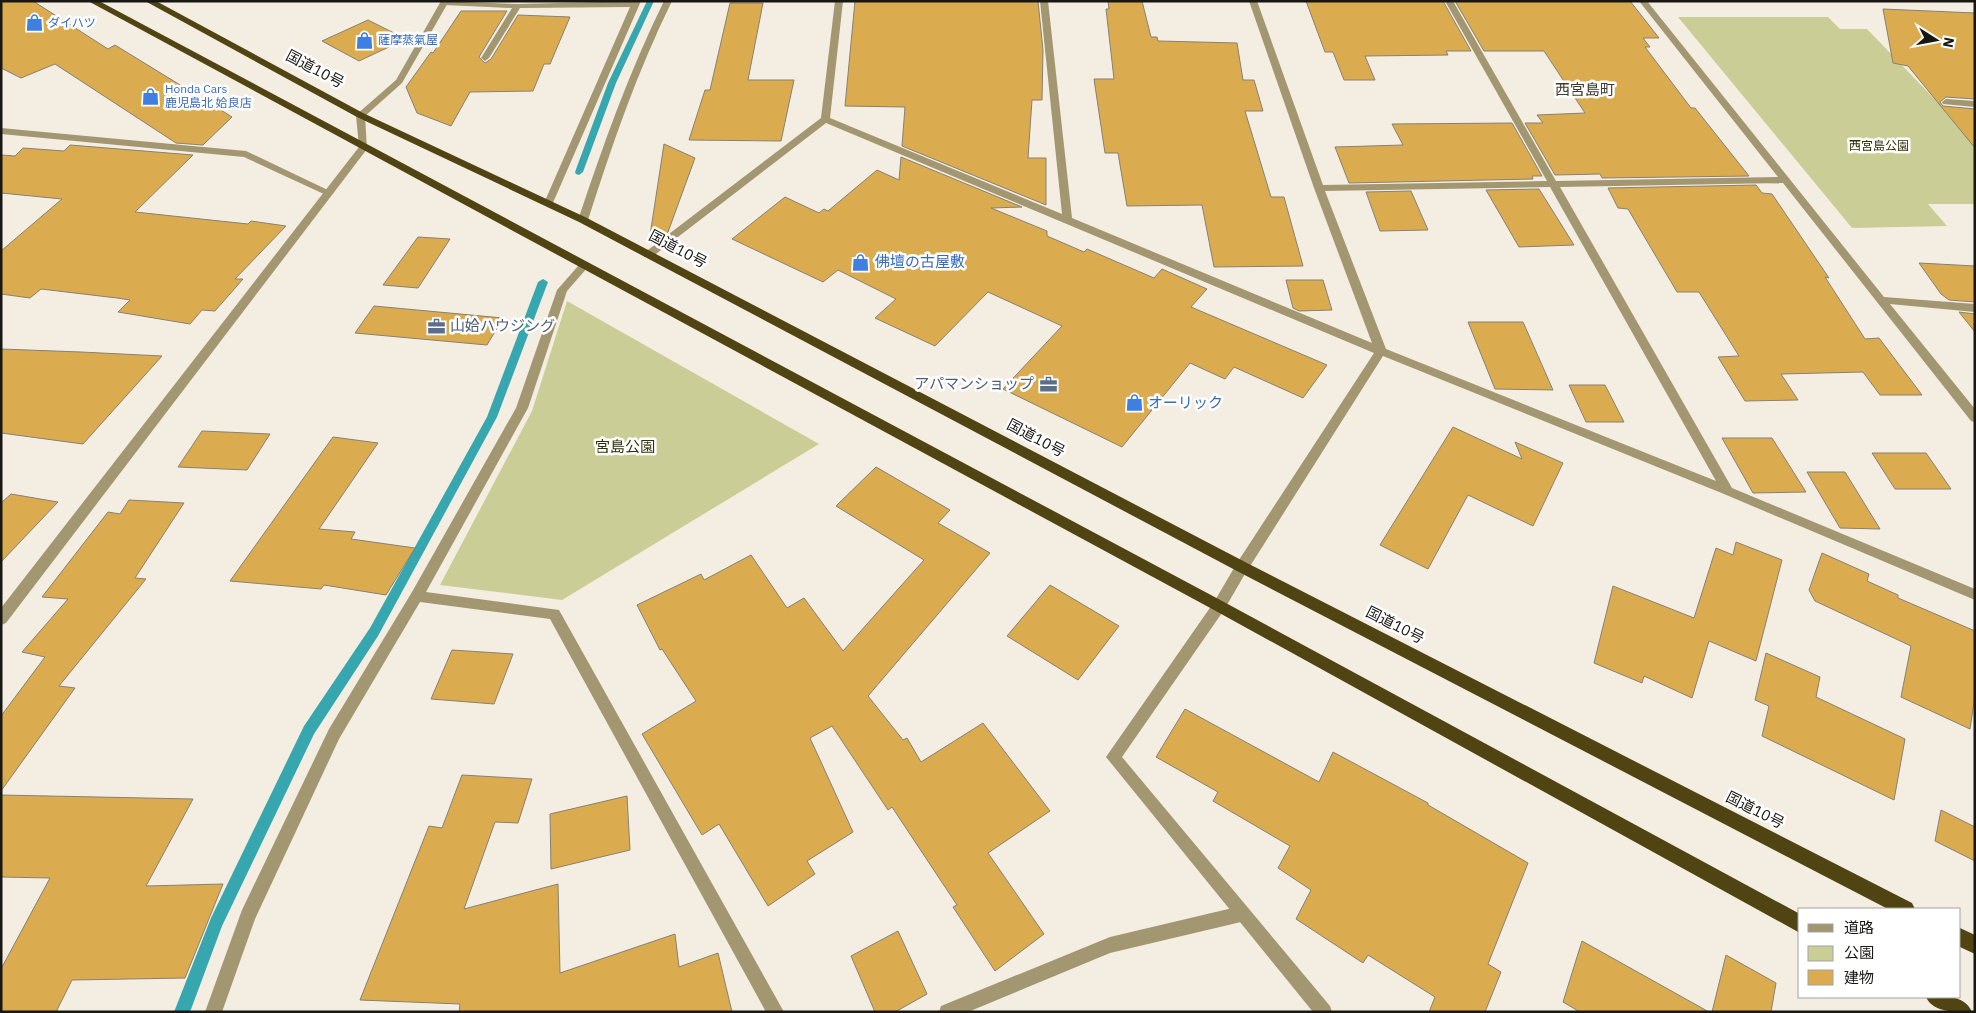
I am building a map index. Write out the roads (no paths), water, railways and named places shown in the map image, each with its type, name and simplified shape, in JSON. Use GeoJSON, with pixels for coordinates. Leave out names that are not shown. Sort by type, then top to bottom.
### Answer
{"type":"FeatureCollection","features":[{"type":"Feature","properties":{"kind":"highway"},"geometry":{"type":"LineString","coordinates":[[92,1],[583,267],[1218,606],[1798,923]]}},
{"type":"Feature","properties":{"kind":"highway","name":"国道10号"},"geometry":{"type":"LineString","coordinates":[[148,1],[360,114],[583,220],[1242,567],[1904,908]]}},
{"type":"Feature","properties":{"kind":"highway"},"geometry":{"type":"LineString","coordinates":[[1961,938],[1975,945]]}},
{"type":"Feature","properties":{"kind":"highway"},"geometry":{"type":"LineString","coordinates":[[1937,998],[1963,1012]]}},
{"type":"Feature","properties":{"kind":"street"},"geometry":{"type":"LineString","coordinates":[[583,220],[612,133],[647,42],[668,1]]}},
{"type":"Feature","properties":{"kind":"street"},"geometry":{"type":"LineString","coordinates":[[648,255],[825,119],[840,1]]}},
{"type":"Feature","properties":{"kind":"street"},"geometry":{"type":"LineString","coordinates":[[1044,1],[1067,218]]}},
{"type":"Feature","properties":{"kind":"street"},"geometry":{"type":"LineString","coordinates":[[1253,1],[1319,188],[1381,351]]}},
{"type":"Feature","properties":{"kind":"street"},"geometry":{"type":"LineString","coordinates":[[1449,1],[1552,185],[1728,491]]}},
{"type":"Feature","properties":{"kind":"street"},"geometry":{"type":"LineString","coordinates":[[1643,1],[1975,418]]}},
{"type":"Feature","properties":{"kind":"street"},"geometry":{"type":"LineString","coordinates":[[1,619],[364,147],[360,114],[399,81],[445,2],[517,6],[636,3],[549,203]]}},
{"type":"Feature","properties":{"kind":"street"},"geometry":{"type":"LineString","coordinates":[[486,58],[517,6]]}},
{"type":"Feature","properties":{"kind":"street"},"geometry":{"type":"LineString","coordinates":[[1946,102],[1975,104]]}},
{"type":"Feature","properties":{"kind":"street"},"geometry":{"type":"LineString","coordinates":[[825,119],[1067,218],[1381,351],[1728,491],[1975,595]]}},
{"type":"Feature","properties":{"kind":"street"},"geometry":{"type":"LineString","coordinates":[[1,131],[246,154],[329,193]]}},
{"type":"Feature","properties":{"kind":"street"},"geometry":{"type":"LineString","coordinates":[[1319,188],[1785,180]]}},
{"type":"Feature","properties":{"kind":"street"},"geometry":{"type":"LineString","coordinates":[[212,1012],[248,916],[334,734],[417,596],[522,408],[562,290],[583,267]]}},
{"type":"Feature","properties":{"kind":"street"},"geometry":{"type":"LineString","coordinates":[[1881,300],[1975,308]]}},
{"type":"Feature","properties":{"kind":"street"},"geometry":{"type":"LineString","coordinates":[[1324,1012],[1113,757],[1218,606],[1381,351]]}},
{"type":"Feature","properties":{"kind":"street"},"geometry":{"type":"LineString","coordinates":[[417,596],[554,614],[776,1012]]}},
{"type":"Feature","properties":{"kind":"street"},"geometry":{"type":"LineString","coordinates":[[948,1012],[1110,945],[1241,914]]}},
{"type":"Feature","properties":{"kind":"waterway"},"geometry":{"type":"LineString","coordinates":[[579,172],[612,83],[651,1]]}},
{"type":"Feature","properties":{"kind":"waterway"},"geometry":{"type":"LineString","coordinates":[[182,1012],[216,923],[309,730],[374,632],[492,417],[543,282]]}},
{"type":"Feature","properties":{"kind":"place","name":"ダイハツ"},"geometry":{"type":"Point","coordinates":[34,23]}},
{"type":"Feature","properties":{"kind":"place","name":"薩摩蒸氣屋"},"geometry":{"type":"Point","coordinates":[364,40]}},
{"type":"Feature","properties":{"kind":"place","name":"Honda Cars 鹿児島北 姶良店"},"geometry":{"type":"Point","coordinates":[151,96]}},
{"type":"Feature","properties":{"kind":"place","name":"佛壇の古屋敷"},"geometry":{"type":"Point","coordinates":[861,262]}},
{"type":"Feature","properties":{"kind":"place","name":"山姶ハウジング"},"geometry":{"type":"Point","coordinates":[436,326]}},
{"type":"Feature","properties":{"kind":"place","name":"アパマンショップ"},"geometry":{"type":"Point","coordinates":[1048,384]}},
{"type":"Feature","properties":{"kind":"place","name":"オーリック"},"geometry":{"type":"Point","coordinates":[1134,403]}},
{"type":"Feature","properties":{"kind":"district","name":"西宮島町"},"geometry":{"type":"Point","coordinates":[1585,90]}},
{"type":"Feature","properties":{"kind":"park label","name":"西宮島公園"},"geometry":{"type":"Point","coordinates":[1879,146]}},
{"type":"Feature","properties":{"kind":"park label","name":"宮島公園"},"geometry":{"type":"Point","coordinates":[625,447]}}]}
